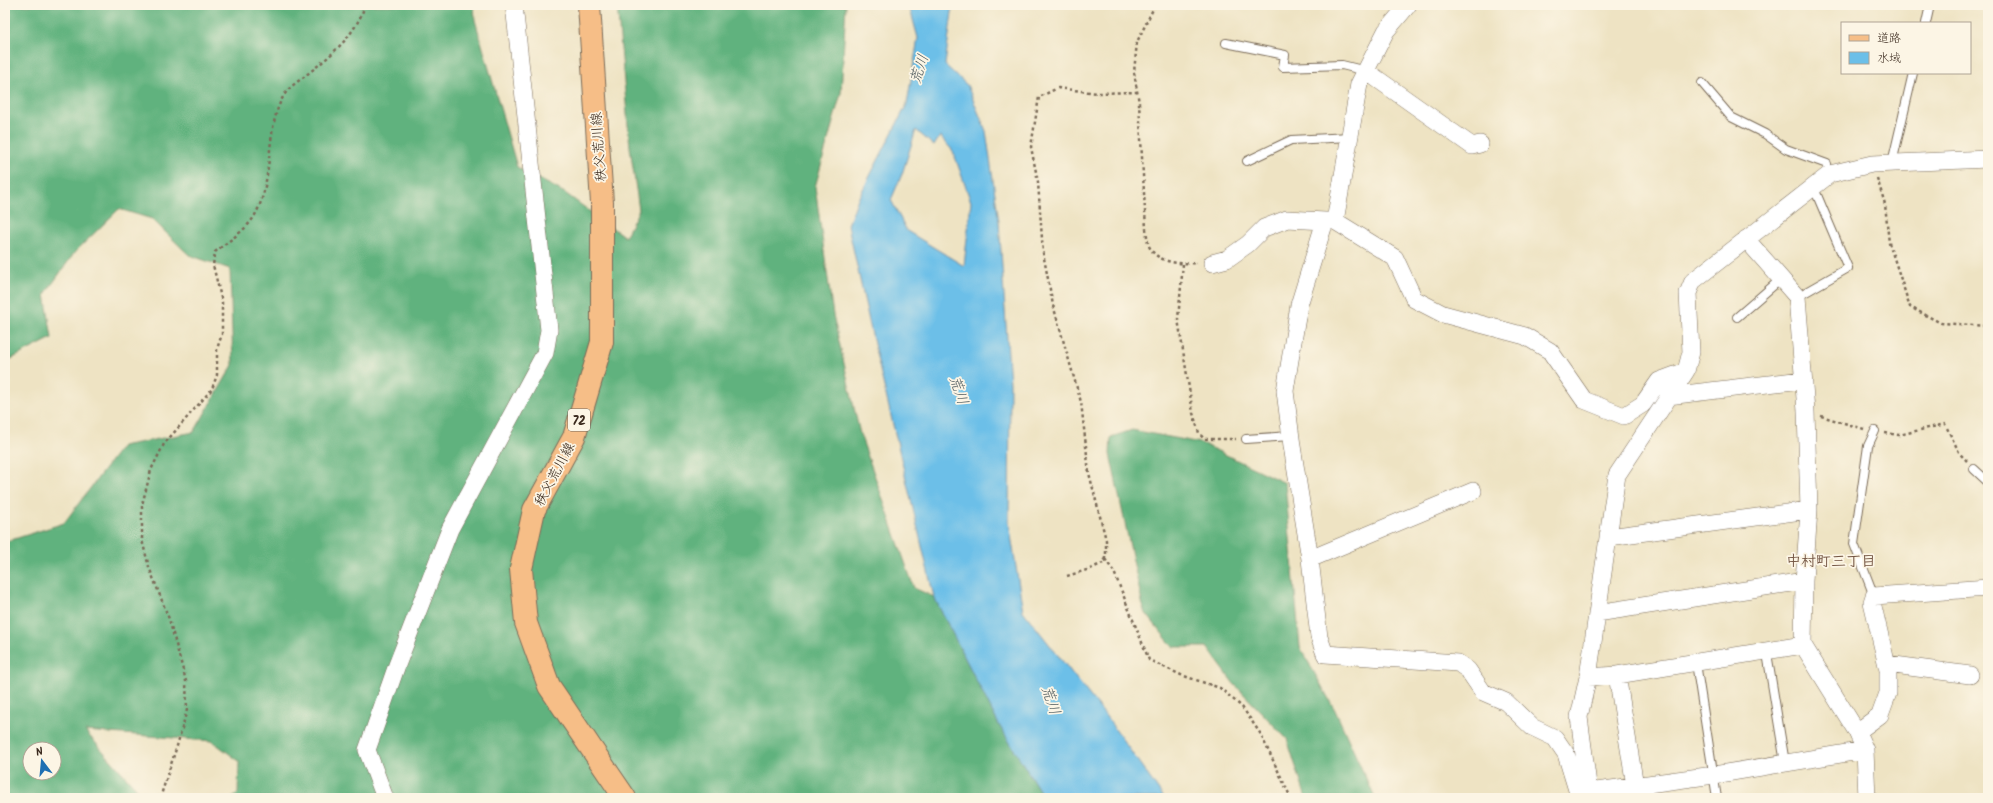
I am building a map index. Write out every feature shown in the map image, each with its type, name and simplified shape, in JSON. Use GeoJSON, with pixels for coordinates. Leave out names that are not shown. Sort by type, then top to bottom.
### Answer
{"type":"FeatureCollection","features":[{"type":"Feature","properties":{"kind":"main road","name":"秩父荒川線"},"geometry":{"type":"LineString","coordinates":[[589,5],[602,204],[602,342],[574,437],[534,510],[521,569],[526,623],[549,686],[625,798]]}},
{"type":"Feature","properties":{"kind":"street"},"geometry":{"type":"LineString","coordinates":[[385,798],[367,750],[397,665],[450,529],[545,353],[549,330],[514,5]]}},
{"type":"Feature","properties":{"kind":"street"},"geometry":{"type":"LineString","coordinates":[[1408,5],[1386,31],[1359,84],[1350,137],[1330,221],[1299,305],[1286,383],[1285,391],[1290,436],[1310,560],[1319,637],[1325,654],[1458,663],[1468,670],[1483,692],[1506,702],[1532,727],[1555,738],[1566,754],[1578,790],[1589,792],[1637,792],[1714,774],[1865,750]]}},
{"type":"Feature","properties":{"kind":"street"},"geometry":{"type":"LineString","coordinates":[[1366,71],[1472,146],[1480,144]]}},
{"type":"Feature","properties":{"kind":"street"},"geometry":{"type":"LineString","coordinates":[[1589,792],[1579,717],[1588,677],[1618,475],[1668,396],[1686,371],[1691,352],[1688,293],[1693,281],[1830,174],[1872,164],[1988,159]]}},
{"type":"Feature","properties":{"kind":"street"},"geometry":{"type":"LineString","coordinates":[[1212,263],[1227,259],[1248,244],[1264,228],[1287,219],[1330,221],[1396,258],[1414,299],[1443,314],[1525,336],[1550,351],[1584,400],[1624,416],[1644,404],[1659,381],[1686,371]]}},
{"type":"Feature","properties":{"kind":"street"},"geometry":{"type":"LineString","coordinates":[[1746,239],[1797,297],[1802,380],[1806,411],[1809,510],[1804,581],[1803,645],[1857,732],[1865,750],[1867,798]]}},
{"type":"Feature","properties":{"kind":"street"},"geometry":{"type":"LineString","coordinates":[[1668,396],[1802,380]]}},
{"type":"Feature","properties":{"kind":"street"},"geometry":{"type":"LineString","coordinates":[[1310,560],[1473,491]]}},
{"type":"Feature","properties":{"kind":"street"},"geometry":{"type":"LineString","coordinates":[[1609,537],[1809,510]]}},
{"type":"Feature","properties":{"kind":"street"},"geometry":{"type":"LineString","coordinates":[[1597,613],[1804,581]]}},
{"type":"Feature","properties":{"kind":"street"},"geometry":{"type":"LineString","coordinates":[[1857,732],[1880,715],[1888,693],[1887,664],[1872,602],[1874,596],[1988,588]]}},
{"type":"Feature","properties":{"kind":"street"},"geometry":{"type":"LineString","coordinates":[[1588,677],[1617,675],[1803,645]]}},
{"type":"Feature","properties":{"kind":"street"},"geometry":{"type":"LineString","coordinates":[[1887,664],[1970,675]]}},
{"type":"Feature","properties":{"kind":"street"},"geometry":{"type":"LineString","coordinates":[[1617,675],[1637,792]]}},
{"type":"Feature","properties":{"kind":"lane"},"geometry":{"type":"LineString","coordinates":[[1926,22],[1930,5]]}},
{"type":"Feature","properties":{"kind":"lane"},"geometry":{"type":"LineString","coordinates":[[1226,43],[1285,55],[1283,67],[1342,65],[1366,71]]}},
{"type":"Feature","properties":{"kind":"lane"},"geometry":{"type":"LineString","coordinates":[[1892,163],[1914,74]]}},
{"type":"Feature","properties":{"kind":"lane"},"geometry":{"type":"LineString","coordinates":[[1702,83],[1731,117],[1765,134],[1786,149],[1827,164]]}},
{"type":"Feature","properties":{"kind":"lane"},"geometry":{"type":"LineString","coordinates":[[1246,161],[1291,140],[1350,137]]}},
{"type":"Feature","properties":{"kind":"lane"},"geometry":{"type":"LineString","coordinates":[[1797,297],[1848,268],[1814,188]]}},
{"type":"Feature","properties":{"kind":"lane"},"geometry":{"type":"LineString","coordinates":[[1737,317],[1781,279]]}},
{"type":"Feature","properties":{"kind":"lane"},"geometry":{"type":"LineString","coordinates":[[1874,596],[1854,544],[1868,446],[1875,431]]}},
{"type":"Feature","properties":{"kind":"lane"},"geometry":{"type":"LineString","coordinates":[[1246,439],[1290,436]]}},
{"type":"Feature","properties":{"kind":"lane"},"geometry":{"type":"LineString","coordinates":[[1974,469],[1988,482]]}},
{"type":"Feature","properties":{"kind":"lane"},"geometry":{"type":"LineString","coordinates":[[1767,652],[1785,763]]}},
{"type":"Feature","properties":{"kind":"lane"},"geometry":{"type":"LineString","coordinates":[[1696,663],[1717,798]]}},
{"type":"Feature","properties":{"kind":"path"},"geometry":{"type":"LineString","coordinates":[[160,798],[187,710],[186,681],[169,620],[149,567],[142,540],[141,515],[145,491],[151,470],[164,444],[212,389],[217,375],[217,349],[222,334],[222,302],[213,266],[215,252],[249,224],[258,209],[268,171],[274,126],[280,101],[289,89],[334,53],[346,41],[358,23],[365,5]]}},
{"type":"Feature","properties":{"kind":"path"},"geometry":{"type":"LineString","coordinates":[[1155,5],[1137,42],[1134,72],[1137,92],[1146,229],[1150,248],[1160,258],[1177,264],[1212,263]]}},
{"type":"Feature","properties":{"kind":"path"},"geometry":{"type":"LineString","coordinates":[[1066,576],[1090,569],[1103,563],[1105,558],[1106,540],[1089,473],[1081,402],[1053,305],[1045,260],[1038,182],[1031,147],[1039,97],[1058,88],[1097,93],[1137,92]]}},
{"type":"Feature","properties":{"kind":"path"},"geometry":{"type":"LineString","coordinates":[[1872,164],[1885,204],[1888,244],[1910,307],[1941,323],[1988,326]]}},
{"type":"Feature","properties":{"kind":"path"},"geometry":{"type":"LineString","coordinates":[[1183,264],[1178,319],[1193,413],[1199,433],[1204,439],[1246,439]]}},
{"type":"Feature","properties":{"kind":"path"},"geometry":{"type":"LineString","coordinates":[[1806,411],[1875,431],[1899,435],[1944,424],[1960,454],[1974,469]]}},
{"type":"Feature","properties":{"kind":"path"},"geometry":{"type":"LineString","coordinates":[[1105,558],[1114,572],[1149,660],[1181,675],[1220,688],[1242,707],[1260,733],[1291,798]]}},
{"type":"Feature","properties":{"kind":"green space"},"geometry":{"type":"Polygon","coordinates":[[[5,5],[474,5],[475,20],[517,167],[565,193],[625,237],[639,210],[630,147],[617,5],[846,5],[841,93],[815,187],[833,315],[860,434],[914,588],[934,597],[999,725],[1044,798],[232,798],[238,793],[239,761],[212,741],[85,731],[145,798],[5,798],[5,542],[64,523],[122,446],[194,432],[233,365],[230,269],[189,255],[152,219],[119,209],[75,252],[45,294],[52,338],[5,362],[5,5]]]}},
{"type":"Feature","properties":{"kind":"green space"},"geometry":{"type":"Polygon","coordinates":[[[1132,430],[1201,443],[1285,483],[1300,647],[1335,710],[1375,798],[1306,798],[1287,739],[1234,684],[1207,647],[1173,647],[1144,611],[1110,454],[1111,437],[1132,430]]]}},
{"type":"Feature","properties":{"kind":"water","name":"荒川"},"geometry":{"type":"Polygon","coordinates":[[[909,5],[953,5],[945,65],[967,85],[986,131],[999,222],[1010,383],[1009,523],[1023,611],[1105,715],[1164,798],[1044,798],[999,725],[934,597],[876,353],[848,225],[857,201],[907,104],[918,38],[909,5]],[[916,130],[902,174],[891,200],[907,231],[964,266],[971,202],[953,151],[940,136],[934,146],[916,130]]]}},
{"type":"Feature","properties":{"kind":"district","name":"中村町三丁目"},"geometry":{"type":"Point","coordinates":[1831,561]}}]}
